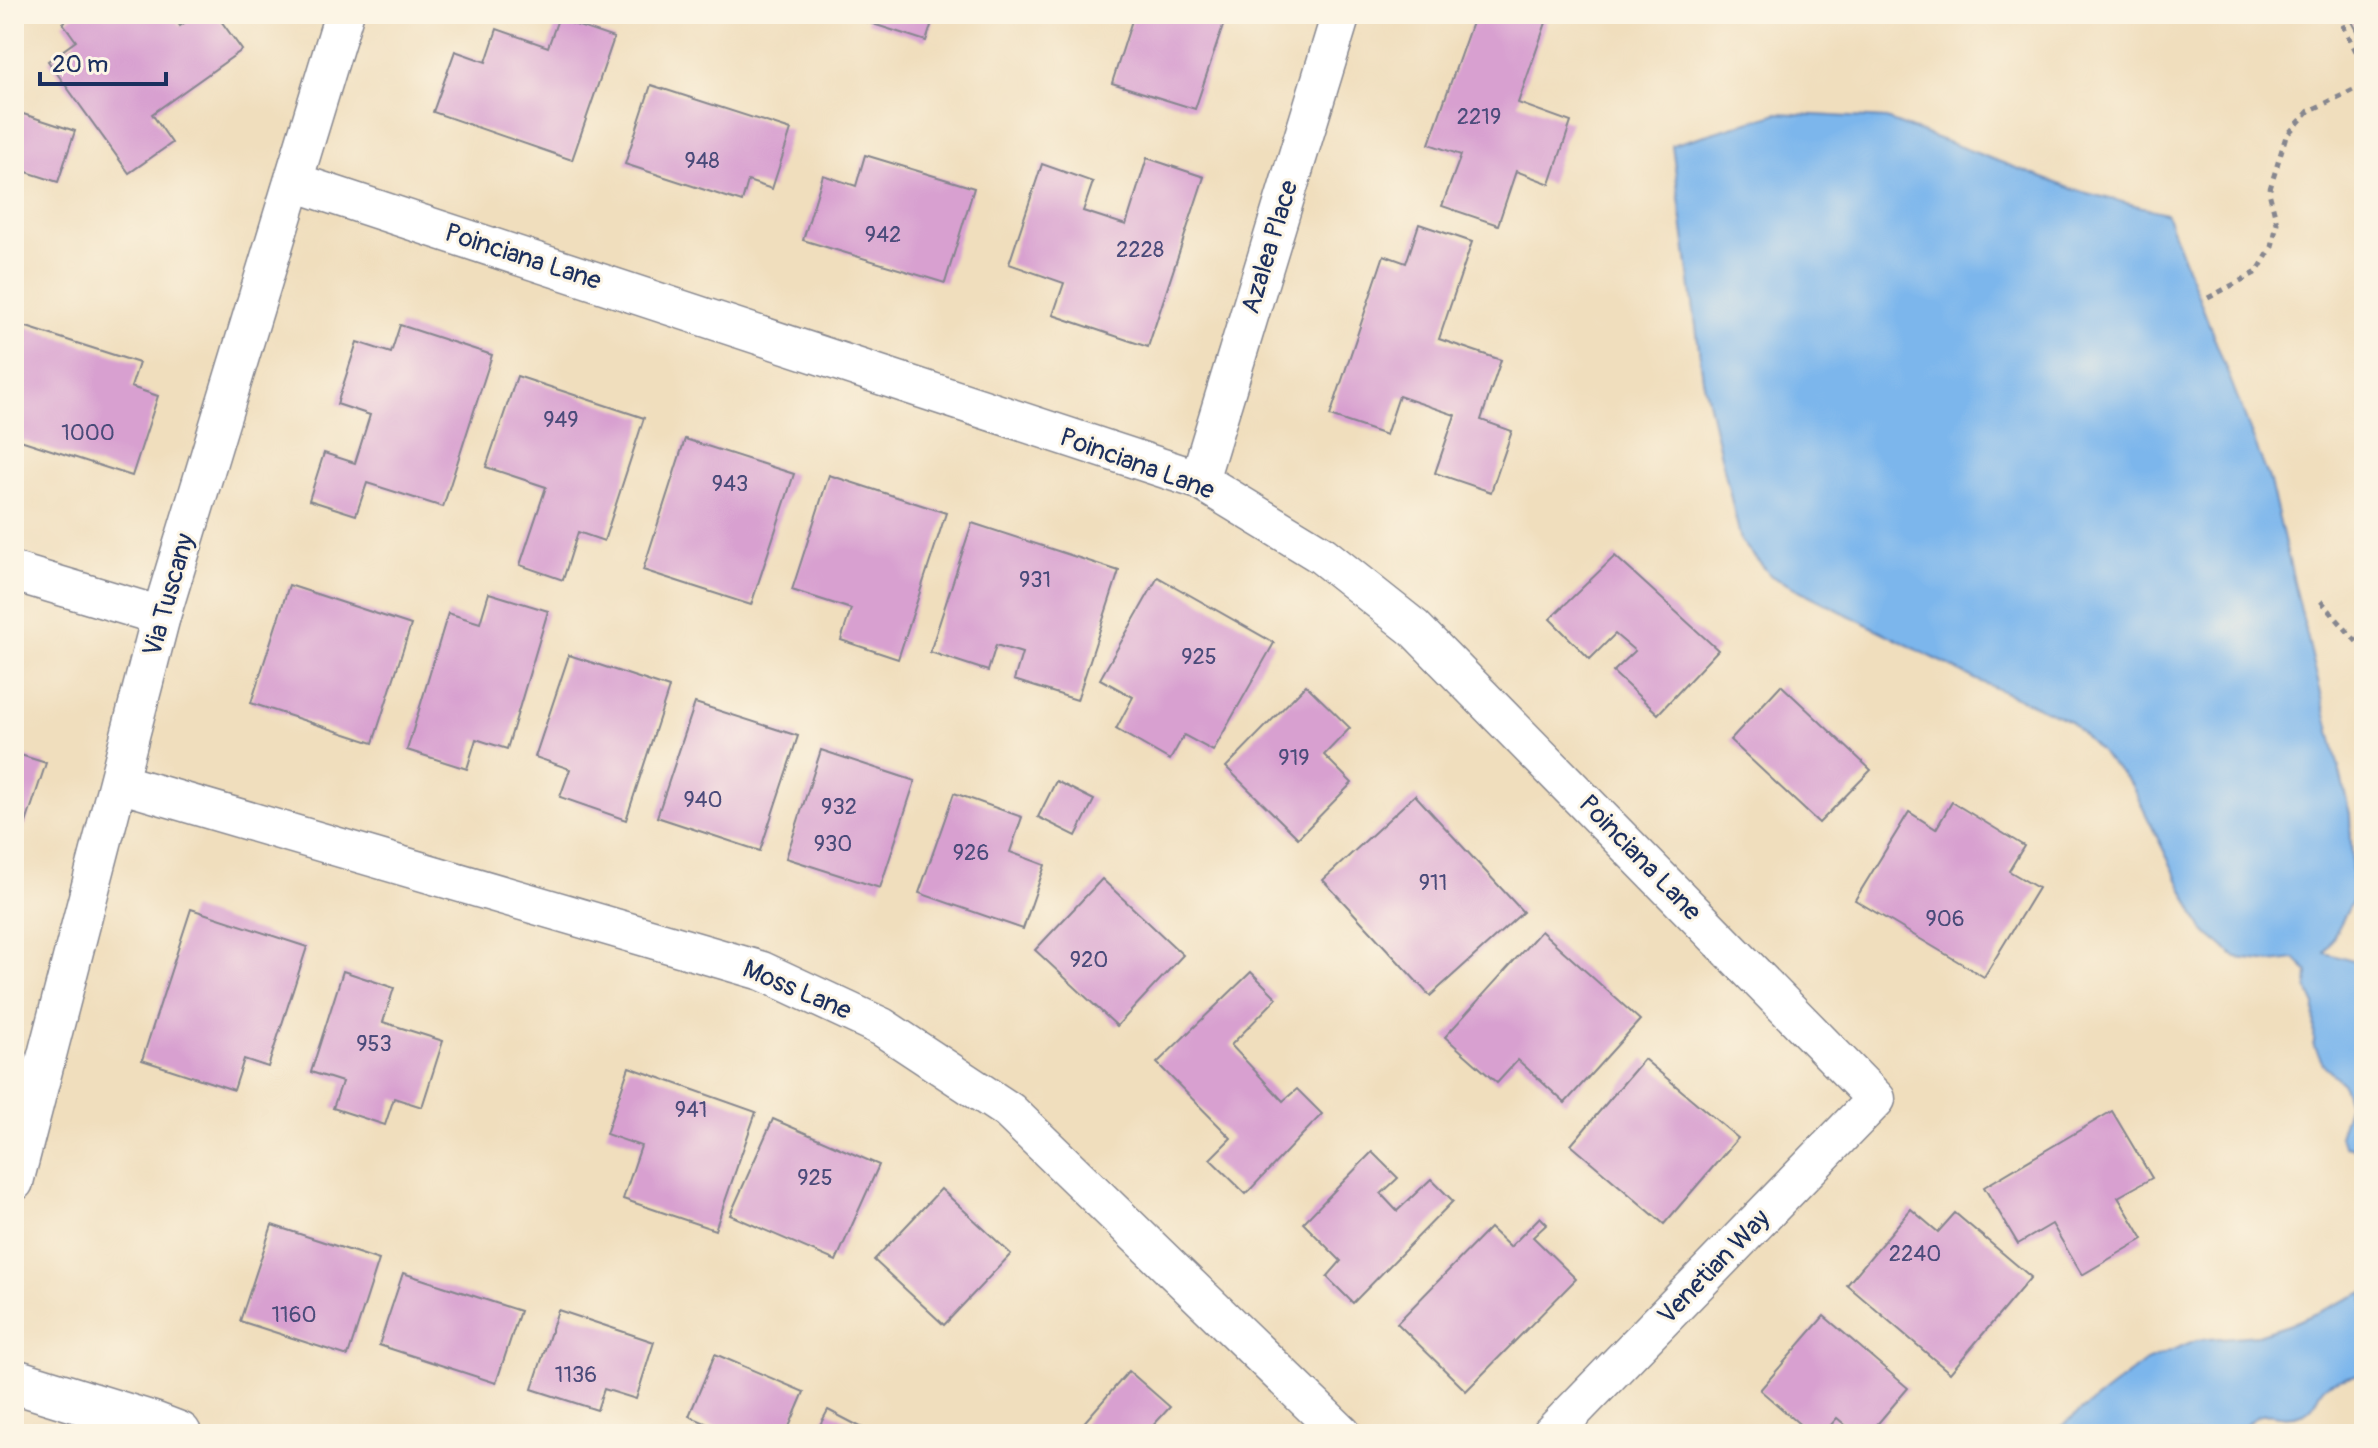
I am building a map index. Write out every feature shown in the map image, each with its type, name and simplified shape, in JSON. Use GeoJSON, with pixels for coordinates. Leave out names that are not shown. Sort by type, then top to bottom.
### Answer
{"type":"FeatureCollection","features":[{"type":"Feature","properties":{"kind":"main road"},"geometry":{"type":"LineString","coordinates":[[14,1381],[179,1434]]}},
{"type":"Feature","properties":{"kind":"street","name":"Via Tuscany"},"geometry":{"type":"LineString","coordinates":[[14,1182],[161,616],[344,14]]}},
{"type":"Feature","properties":{"kind":"street","name":"Azalea Place"},"geometry":{"type":"LineString","coordinates":[[1199,480],[1341,14]]}},
{"type":"Feature","properties":{"kind":"street","name":"Poinciana Lane"},"geometry":{"type":"LineString","coordinates":[[294,182],[1199,480],[1322,555],[1414,628],[1876,1099]]}},
{"type":"Feature","properties":{"kind":"street"},"geometry":{"type":"LineString","coordinates":[[14,572],[161,616]]}},
{"type":"Feature","properties":{"kind":"street","name":"Moss Lane"},"geometry":{"type":"LineString","coordinates":[[119,783],[762,971],[882,1027],[1009,1111],[1342,1434]]}},
{"type":"Feature","properties":{"kind":"street","name":"Venetian Way"},"geometry":{"type":"LineString","coordinates":[[1551,1434],[1876,1099]]}},
{"type":"Feature","properties":{"kind":"path"},"geometry":{"type":"LineString","coordinates":[[2337,14],[2364,67]]}},
{"type":"Feature","properties":{"kind":"path"},"geometry":{"type":"LineString","coordinates":[[2208,298],[2257,272],[2272,247],[2277,223],[2269,192],[2286,136],[2309,111],[2364,85]]}},
{"type":"Feature","properties":{"kind":"path"},"geometry":{"type":"LineString","coordinates":[[2321,601],[2364,650]]}},
{"type":"Feature","properties":{"kind":"water"},"geometry":{"type":"Polygon","coordinates":[[[1778,113],[1886,119],[2075,190],[2166,213],[2270,482],[2350,814],[2353,900],[2325,953],[2363,964],[2363,985],[2356,1012],[2364,1029],[2364,1155],[2345,1146],[2339,1136],[2349,1104],[2342,1082],[2324,1066],[2314,1045],[2315,1005],[2307,988],[2308,972],[2295,959],[2271,962],[2237,958],[2203,930],[2131,784],[2070,721],[1975,679],[1771,576],[1741,541],[1703,379],[1672,145],[1778,113]]]}},
{"type":"Feature","properties":{"kind":"water"},"geometry":{"type":"Polygon","coordinates":[[[2364,1292],[2364,1372],[2328,1384],[2304,1413],[2285,1417],[2270,1414],[2256,1417],[2237,1434],[2051,1434],[2146,1361],[2196,1340],[2258,1335],[2364,1292]]]}},
{"type":"Feature","properties":{"kind":"building"},"geometry":{"type":"Polygon","coordinates":[[[75,14],[172,14],[180,26],[196,14],[216,14],[242,50],[152,114],[172,143],[129,173],[48,61],[76,41],[63,23],[75,14]]]}},
{"type":"Feature","properties":{"kind":"building"},"geometry":{"type":"Polygon","coordinates":[[[869,14],[935,14],[926,41],[867,22],[869,14]]]}},
{"type":"Feature","properties":{"kind":"building"},"geometry":{"type":"Polygon","coordinates":[[[1134,14],[1227,14],[1195,109],[1112,83],[1134,14]]]}},
{"type":"Feature","properties":{"kind":"building"},"geometry":{"type":"Polygon","coordinates":[[[1475,14],[1549,14],[1518,103],[1571,122],[1550,184],[1516,171],[1498,225],[1442,206],[1461,155],[1429,144],[1475,14]]]}},
{"type":"Feature","properties":{"kind":"building"},"geometry":{"type":"Polygon","coordinates":[[[2348,14],[2364,14],[2364,44],[2348,14]]]}},
{"type":"Feature","properties":{"kind":"building"},"geometry":{"type":"Polygon","coordinates":[[[558,19],[614,38],[572,160],[433,112],[455,51],[486,62],[497,29],[548,47],[558,19]]]}},
{"type":"Feature","properties":{"kind":"building"},"geometry":{"type":"Polygon","coordinates":[[[651,85],[791,130],[772,189],[748,181],[742,202],[625,164],[651,85]]]}},
{"type":"Feature","properties":{"kind":"building"},"geometry":{"type":"Polygon","coordinates":[[[14,111],[75,131],[58,182],[14,168],[14,111]]]}},
{"type":"Feature","properties":{"kind":"building"},"geometry":{"type":"Polygon","coordinates":[[[865,155],[974,188],[945,283],[803,240],[823,175],[856,186],[865,155]]]}},
{"type":"Feature","properties":{"kind":"building"},"geometry":{"type":"Polygon","coordinates":[[[1147,158],[1204,177],[1148,347],[1053,315],[1064,283],[1009,264],[1042,164],[1093,182],[1083,211],[1126,225],[1147,158]]]}},
{"type":"Feature","properties":{"kind":"building"},"geometry":{"type":"Polygon","coordinates":[[[1419,224],[1472,242],[1439,339],[1501,360],[1481,420],[1512,431],[1491,492],[1435,473],[1455,415],[1399,396],[1386,435],[1330,416],[1384,255],[1406,263],[1419,224]]]}},
{"type":"Feature","properties":{"kind":"building"},"geometry":{"type":"Polygon","coordinates":[[[14,323],[139,363],[131,387],[158,396],[132,476],[14,438],[14,323]]]}},
{"type":"Feature","properties":{"kind":"building"},"geometry":{"type":"Polygon","coordinates":[[[400,325],[492,355],[443,507],[367,483],[356,515],[309,500],[324,453],[355,463],[370,415],[337,404],[357,342],[391,353],[400,325]]]}},
{"type":"Feature","properties":{"kind":"building"},"geometry":{"type":"Polygon","coordinates":[[[517,376],[644,418],[604,541],[578,532],[563,580],[520,565],[546,487],[486,467],[517,376]]]}},
{"type":"Feature","properties":{"kind":"building"},"geometry":{"type":"Polygon","coordinates":[[[685,439],[794,474],[751,605],[643,570],[685,439]]]}},
{"type":"Feature","properties":{"kind":"building"},"geometry":{"type":"Polygon","coordinates":[[[829,475],[946,513],[898,659],[841,640],[851,609],[792,590],[829,475]]]}},
{"type":"Feature","properties":{"kind":"building"},"geometry":{"type":"Polygon","coordinates":[[[972,523],[1119,571],[1077,700],[1014,680],[1022,653],[996,645],[988,671],[930,652],[972,523]]]}},
{"type":"Feature","properties":{"kind":"building"},"geometry":{"type":"Polygon","coordinates":[[[1615,556],[1718,650],[1658,714],[1613,672],[1635,651],[1615,634],[1590,659],[1550,619],[1615,556]]]}},
{"type":"Feature","properties":{"kind":"building"},"geometry":{"type":"Polygon","coordinates":[[[1158,577],[1274,643],[1213,751],[1184,735],[1170,760],[1116,729],[1133,697],[1100,679],[1158,577]]]}},
{"type":"Feature","properties":{"kind":"building"},"geometry":{"type":"Polygon","coordinates":[[[289,585],[411,625],[373,743],[251,703],[289,585]]]}},
{"type":"Feature","properties":{"kind":"building"},"geometry":{"type":"Polygon","coordinates":[[[489,593],[548,611],[507,749],[476,739],[467,769],[407,750],[448,613],[480,623],[489,593]]]}},
{"type":"Feature","properties":{"kind":"building"},"geometry":{"type":"Polygon","coordinates":[[[569,655],[669,688],[626,820],[560,797],[570,769],[535,757],[569,655]]]}},
{"type":"Feature","properties":{"kind":"building"},"geometry":{"type":"Polygon","coordinates":[[[1306,685],[1350,728],[1324,755],[1352,783],[1298,838],[1226,767],[1306,685]]]}},
{"type":"Feature","properties":{"kind":"building"},"geometry":{"type":"Polygon","coordinates":[[[1781,685],[1871,770],[1819,823],[1730,740],[1781,685]]]}},
{"type":"Feature","properties":{"kind":"building"},"geometry":{"type":"Polygon","coordinates":[[[695,703],[798,736],[760,851],[657,817],[695,703]]]}},
{"type":"Feature","properties":{"kind":"building"},"geometry":{"type":"Polygon","coordinates":[[[821,750],[915,781],[880,888],[786,858],[821,750]]]}},
{"type":"Feature","properties":{"kind":"building"},"geometry":{"type":"Polygon","coordinates":[[[14,753],[46,763],[25,826],[14,822],[14,753]]]}},
{"type":"Feature","properties":{"kind":"building"},"geometry":{"type":"Polygon","coordinates":[[[1056,781],[1094,800],[1076,836],[1038,817],[1056,781]]]}},
{"type":"Feature","properties":{"kind":"building"},"geometry":{"type":"Polygon","coordinates":[[[954,793],[1022,817],[1010,852],[1045,865],[1023,929],[919,893],[954,793]]]}},
{"type":"Feature","properties":{"kind":"building"},"geometry":{"type":"Polygon","coordinates":[[[1415,795],[1523,912],[1430,996],[1323,880],[1415,795]]]}},
{"type":"Feature","properties":{"kind":"building"},"geometry":{"type":"Polygon","coordinates":[[[1952,802],[2024,846],[2009,871],[2038,888],[1984,977],[1855,900],[1909,812],[1936,829],[1952,802]]]}},
{"type":"Feature","properties":{"kind":"building"},"geometry":{"type":"Polygon","coordinates":[[[1102,879],[1183,955],[1117,1026],[1035,950],[1102,879]]]}},
{"type":"Feature","properties":{"kind":"building"},"geometry":{"type":"Polygon","coordinates":[[[191,909],[307,947],[268,1067],[244,1059],[234,1090],[142,1060],[191,909]]]}},
{"type":"Feature","properties":{"kind":"building"},"geometry":{"type":"Polygon","coordinates":[[[1541,931],[1640,1020],[1565,1103],[1518,1060],[1497,1083],[1445,1037],[1541,931]]]}},
{"type":"Feature","properties":{"kind":"building"},"geometry":{"type":"Polygon","coordinates":[[[343,971],[394,988],[383,1022],[443,1041],[422,1107],[394,1098],[385,1125],[333,1108],[342,1082],[311,1072],[343,971]]]}},
{"type":"Feature","properties":{"kind":"building"},"geometry":{"type":"Polygon","coordinates":[[[1251,972],[1277,998],[1231,1045],[1283,1101],[1297,1089],[1322,1114],[1246,1194],[1210,1159],[1231,1138],[1157,1063],[1251,972]]]}},
{"type":"Feature","properties":{"kind":"building"},"geometry":{"type":"Polygon","coordinates":[[[1644,1059],[1738,1138],[1664,1224],[1571,1145],[1644,1059]]]}},
{"type":"Feature","properties":{"kind":"building"},"geometry":{"type":"Polygon","coordinates":[[[629,1067],[756,1112],[715,1230],[623,1199],[641,1146],[606,1134],[629,1067]]]}},
{"type":"Feature","properties":{"kind":"building"},"geometry":{"type":"Polygon","coordinates":[[[2112,1111],[2152,1178],[2118,1197],[2143,1239],[2082,1275],[2052,1224],[2018,1244],[1984,1187],[2112,1111]]]}},
{"type":"Feature","properties":{"kind":"building"},"geometry":{"type":"Polygon","coordinates":[[[773,1119],[879,1165],[836,1261],[730,1215],[773,1119]]]}},
{"type":"Feature","properties":{"kind":"building"},"geometry":{"type":"Polygon","coordinates":[[[1372,1152],[1398,1178],[1381,1194],[1397,1211],[1431,1179],[1453,1201],[1353,1303],[1327,1277],[1341,1261],[1303,1223],[1372,1152]]]}},
{"type":"Feature","properties":{"kind":"building"},"geometry":{"type":"Polygon","coordinates":[[[941,1189],[1011,1254],[944,1325],[874,1260],[941,1189]]]}},
{"type":"Feature","properties":{"kind":"building"},"geometry":{"type":"Polygon","coordinates":[[[1911,1209],[1938,1232],[1955,1213],[2031,1277],[1950,1373],[1847,1285],[1911,1209]]]}},
{"type":"Feature","properties":{"kind":"building"},"geometry":{"type":"Polygon","coordinates":[[[1540,1217],[1547,1224],[1533,1237],[1576,1279],[1466,1391],[1397,1323],[1490,1228],[1510,1247],[1540,1217]]]}},
{"type":"Feature","properties":{"kind":"building"},"geometry":{"type":"Polygon","coordinates":[[[272,1225],[379,1260],[348,1356],[240,1321],[272,1225]]]}},
{"type":"Feature","properties":{"kind":"building"},"geometry":{"type":"Polygon","coordinates":[[[403,1273],[520,1311],[496,1383],[379,1345],[403,1273]]]}},
{"type":"Feature","properties":{"kind":"building"},"geometry":{"type":"Polygon","coordinates":[[[558,1310],[654,1342],[636,1399],[604,1389],[597,1410],[532,1389],[558,1310]]]}},
{"type":"Feature","properties":{"kind":"building"},"geometry":{"type":"Polygon","coordinates":[[[1824,1316],[1908,1388],[1869,1434],[1856,1434],[1837,1418],[1823,1434],[1811,1434],[1760,1390],[1824,1316]]]}},
{"type":"Feature","properties":{"kind":"building"},"geometry":{"type":"Polygon","coordinates":[[[715,1354],[804,1392],[786,1434],[715,1434],[717,1428],[689,1416],[715,1354]]]}},
{"type":"Feature","properties":{"kind":"building"},"geometry":{"type":"Polygon","coordinates":[[[1129,1371],[1170,1407],[1149,1430],[1153,1434],[1074,1434],[1129,1371]]]}},
{"type":"Feature","properties":{"kind":"building"},"geometry":{"type":"Polygon","coordinates":[[[828,1410],[874,1434],[815,1434],[828,1410]]]}}]}
